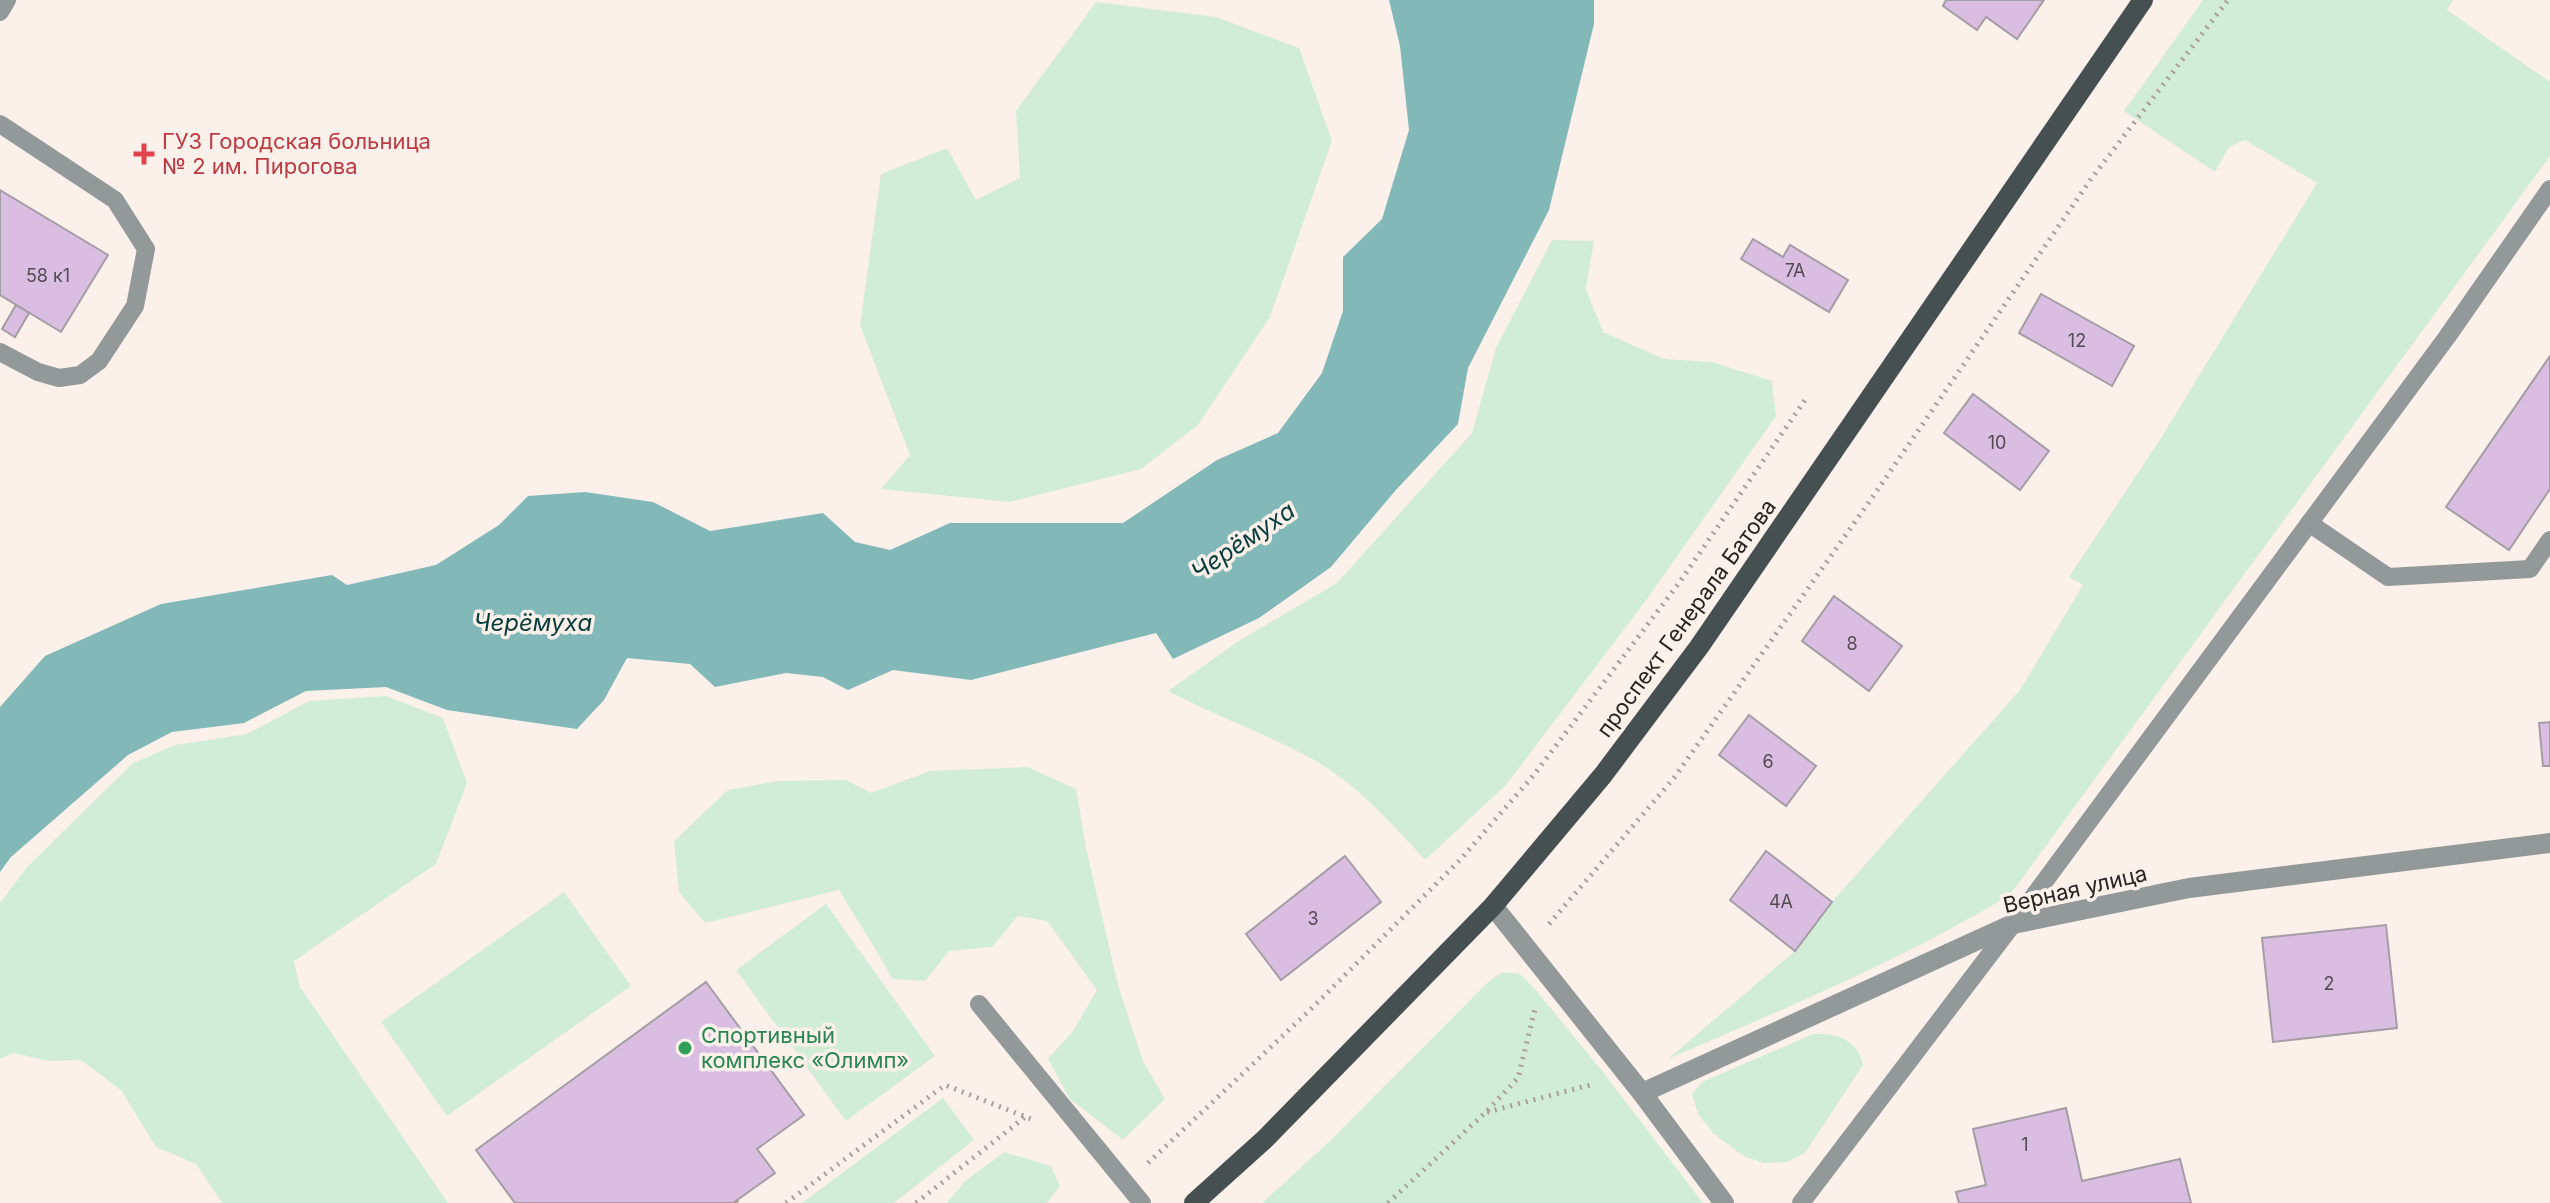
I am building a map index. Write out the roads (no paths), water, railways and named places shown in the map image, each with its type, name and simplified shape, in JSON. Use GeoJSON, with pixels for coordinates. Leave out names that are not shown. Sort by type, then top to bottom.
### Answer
{"type":"FeatureCollection","features":[{"type":"Feature","properties":{"kind":"main road","name":"проспект Генерала Батова"},"geometry":{"type":"LineString","coordinates":[[1194,1203],[1265,1139],[1493,906],[1603,775],[1699,647],[2143,0]]}},
{"type":"Feature","properties":{"kind":"street","name":"Верная улица"},"geometry":{"type":"LineString","coordinates":[[1642,1093],[2013,924],[2189,888],[2550,843]]}},
{"type":"Feature","properties":{"kind":"street"},"geometry":{"type":"LineString","coordinates":[[1493,906],[1642,1093],[1724,1203]]}},
{"type":"Feature","properties":{"kind":"lane"},"geometry":{"type":"LineString","coordinates":[[0,12],[7,0]]}},
{"type":"Feature","properties":{"kind":"lane"},"geometry":{"type":"LineString","coordinates":[[0,124],[115,200],[146,249],[135,306],[99,361],[80,375],[59,378],[0,352]]}},
{"type":"Feature","properties":{"kind":"lane"},"geometry":{"type":"LineString","coordinates":[[1801,1203],[2013,924],[2447,337],[2550,189]]}},
{"type":"Feature","properties":{"kind":"lane"},"geometry":{"type":"LineString","coordinates":[[2309,523],[2388,577],[2530,569],[2550,540]]}},
{"type":"Feature","properties":{"kind":"lane"},"geometry":{"type":"LineString","coordinates":[[979,1004],[1142,1203]]}},
{"type":"Feature","properties":{"kind":"water","name":"Черёмуха"},"geometry":{"type":"Polygon","coordinates":[[[1389,0],[1594,0],[1594,24],[1549,210],[1468,368],[1458,424],[1395,491],[1331,567],[1259,618],[1173,659],[1156,633],[971,680],[893,670],[848,690],[823,677],[786,673],[715,687],[690,664],[627,658],[604,700],[577,729],[447,710],[386,687],[306,691],[244,723],[172,732],[128,755],[11,857],[0,872],[0,707],[45,656],[161,604],[332,575],[347,585],[436,565],[499,525],[528,496],[585,492],[653,502],[710,531],[823,513],[855,542],[890,550],[950,523],[1123,523],[1217,460],[1278,433],[1322,373],[1343,311],[1343,257],[1382,219],[1409,130],[1400,46],[1389,0]]]}},
{"type":"Feature","properties":{"kind":"place","name":"ГУЗ Городская больница № 2 им. Пирогова"},"geometry":{"type":"Point","coordinates":[144,154]}},
{"type":"Feature","properties":{"kind":"place","name":"Спортивный комплекс «Олимп»"},"geometry":{"type":"Point","coordinates":[685,1048]}}]}
